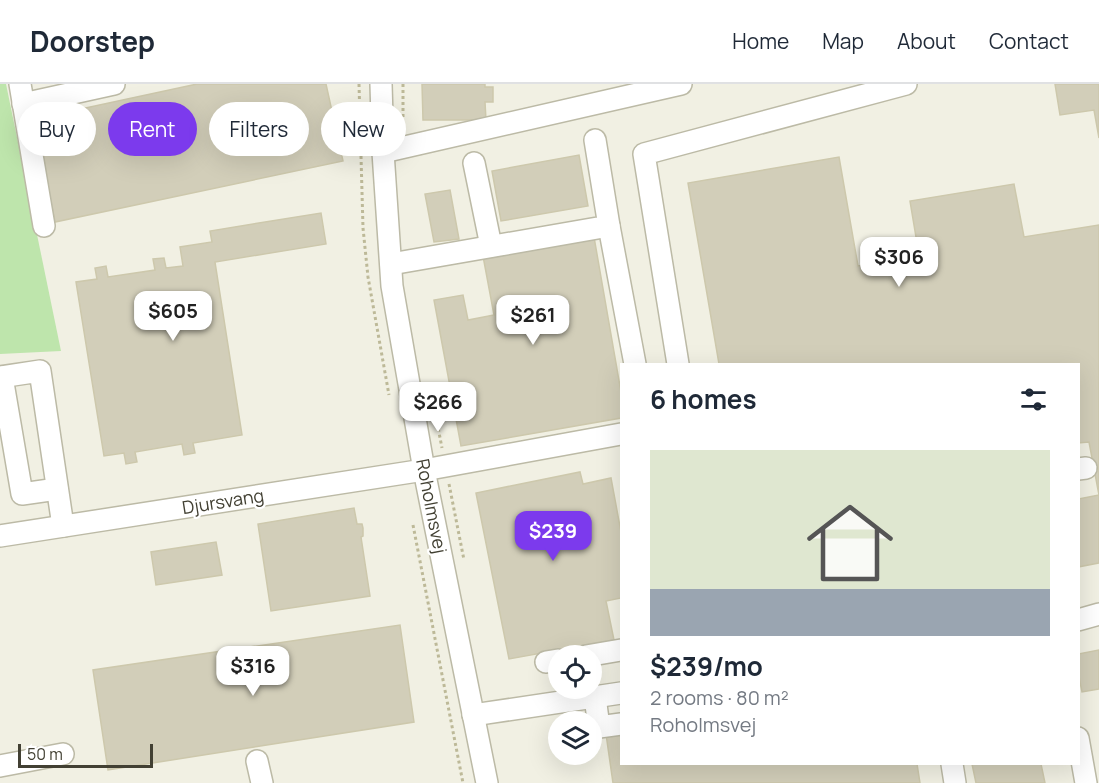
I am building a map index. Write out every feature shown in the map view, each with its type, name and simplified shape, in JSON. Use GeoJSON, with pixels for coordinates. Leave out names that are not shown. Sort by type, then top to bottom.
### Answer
{"type":"FeatureCollection","features":[{"type":"Feature","properties":{"kind":"street"},"geometry":{"type":"LineString","coordinates":[[44,226],[21,94],[114,84]]}},
{"type":"Feature","properties":{"kind":"street","name":"Roholmsvej"},"geometry":{"type":"LineString","coordinates":[[381,84],[381,102]]}},
{"type":"Feature","properties":{"kind":"street"},"geometry":{"type":"LineString","coordinates":[[406,147],[681,84]]}},
{"type":"Feature","properties":{"kind":"street"},"geometry":{"type":"LineString","coordinates":[[678,363],[644,154],[906,84]]}},
{"type":"Feature","properties":{"kind":"street"},"geometry":{"type":"LineString","coordinates":[[595,140],[635,363]]}},
{"type":"Feature","properties":{"kind":"street","name":"Roholmsvej"},"geometry":{"type":"LineString","coordinates":[[382,156],[392,286],[424,470],[487,783]]}},
{"type":"Feature","properties":{"kind":"street"},"geometry":{"type":"LineString","coordinates":[[474,163],[491,246]]}},
{"type":"Feature","properties":{"kind":"street"},"geometry":{"type":"LineString","coordinates":[[391,264],[609,226]]}},
{"type":"Feature","properties":{"kind":"street"},"geometry":{"type":"LineString","coordinates":[[57,489],[22,494],[1,377],[40,371],[63,526]]}},
{"type":"Feature","properties":{"kind":"street","name":"Djursvang"},"geometry":{"type":"LineString","coordinates":[[0,536],[424,470],[620,434]]}},
{"type":"Feature","properties":{"kind":"street"},"geometry":{"type":"LineString","coordinates":[[1080,619],[1099,614]]}},
{"type":"Feature","properties":{"kind":"street"},"geometry":{"type":"LineString","coordinates":[[602,653],[620,650]]}},
{"type":"Feature","properties":{"kind":"street"},"geometry":{"type":"LineString","coordinates":[[602,696],[620,693]]}},
{"type":"Feature","properties":{"kind":"street"},"geometry":{"type":"LineString","coordinates":[[473,715],[581,699]]}},
{"type":"Feature","properties":{"kind":"street"},"geometry":{"type":"LineString","coordinates":[[595,699],[599,727],[620,724]]}},
{"type":"Feature","properties":{"kind":"street"},"geometry":{"type":"LineString","coordinates":[[1080,749],[1086,783]]}},
{"type":"Feature","properties":{"kind":"street"},"geometry":{"type":"LineString","coordinates":[[0,766],[63,754]]}},
{"type":"Feature","properties":{"kind":"street"},"geometry":{"type":"LineString","coordinates":[[257,761],[262,783]]}},
{"type":"Feature","properties":{"kind":"street"},"geometry":{"type":"LineString","coordinates":[[952,765],[955,783]]}},
{"type":"Feature","properties":{"kind":"path"},"geometry":{"type":"LineString","coordinates":[[403,84],[403,102]]}},
{"type":"Feature","properties":{"kind":"path"},"geometry":{"type":"LineString","coordinates":[[435,412],[464,560]]}},
{"type":"Feature","properties":{"kind":"green space"},"geometry":{"type":"Polygon","coordinates":[[[0,84],[6,84],[18,142],[18,156],[21,156],[61,351],[0,354],[0,84]]]}},
{"type":"Feature","properties":{"kind":"building"},"geometry":{"type":"Polygon","coordinates":[[[197,84],[326,84],[330,102],[321,102],[321,156],[342,156],[343,161],[55,222],[42,156],[96,156],[96,106],[108,103],[108,156],[197,156],[197,102],[113,102],[197,84]]]}},
{"type":"Feature","properties":{"kind":"building"},"geometry":{"type":"Polygon","coordinates":[[[422,84],[485,84],[485,87],[493,87],[493,102],[485,102],[486,120],[423,120],[422,84]]]}},
{"type":"Feature","properties":{"kind":"building"},"geometry":{"type":"Polygon","coordinates":[[[1055,84],[1099,84],[1099,138],[1094,110],[1060,115],[1055,84]]]}},
{"type":"Feature","properties":{"kind":"building"},"geometry":{"type":"Polygon","coordinates":[[[579,155],[588,206],[501,221],[492,171],[579,155]]]}},
{"type":"Feature","properties":{"kind":"building"},"geometry":{"type":"Polygon","coordinates":[[[839,157],[858,266],[919,255],[910,201],[1014,184],[1024,237],[1099,225],[1099,495],[1089,442],[1080,443],[1080,363],[719,363],[688,183],[839,157]]]}},
{"type":"Feature","properties":{"kind":"building"},"geometry":{"type":"Polygon","coordinates":[[[450,190],[459,239],[434,242],[425,194],[450,190]]]}},
{"type":"Feature","properties":{"kind":"building"},"geometry":{"type":"Polygon","coordinates":[[[321,213],[326,244],[215,262],[242,435],[193,443],[195,453],[184,455],[182,444],[135,452],[137,462],[126,464],[124,453],[104,456],[76,282],[97,279],[95,268],[106,266],[108,277],[155,270],[153,259],[164,258],[166,268],[183,266],[180,247],[212,242],[210,231],[321,213]]]}},
{"type":"Feature","properties":{"kind":"building"},"geometry":{"type":"Polygon","coordinates":[[[594,237],[620,386],[620,418],[461,446],[434,300],[463,295],[468,320],[494,315],[483,256],[594,237]]]}},
{"type":"Feature","properties":{"kind":"building"},"geometry":{"type":"Polygon","coordinates":[[[580,472],[583,484],[611,478],[620,527],[620,598],[606,601],[614,640],[586,645],[548,645],[548,652],[509,659],[476,493],[580,472]]]}},
{"type":"Feature","properties":{"kind":"building"},"geometry":{"type":"Polygon","coordinates":[[[1099,495],[1099,563],[1080,567],[1080,499],[1099,495]]]}},
{"type":"Feature","properties":{"kind":"building"},"geometry":{"type":"Polygon","coordinates":[[[354,508],[357,524],[362,524],[363,528],[361,537],[370,596],[271,611],[258,524],[354,508]]]}},
{"type":"Feature","properties":{"kind":"building"},"geometry":{"type":"Polygon","coordinates":[[[216,542],[222,575],[156,585],[151,552],[216,542]]]}},
{"type":"Feature","properties":{"kind":"building"},"geometry":{"type":"Polygon","coordinates":[[[400,625],[414,722],[108,770],[93,670],[400,625]]]}},
{"type":"Feature","properties":{"kind":"building"},"geometry":{"type":"Polygon","coordinates":[[[1099,650],[1099,689],[1082,692],[1080,654],[1099,650]]]}},
{"type":"Feature","properties":{"kind":"building"},"geometry":{"type":"Polygon","coordinates":[[[620,732],[620,765],[917,765],[920,783],[613,783],[606,734],[620,732]]]}},
{"type":"Feature","properties":{"kind":"building"},"geometry":{"type":"Polygon","coordinates":[[[972,765],[1041,765],[1045,783],[976,783],[972,765]]]}}]}
